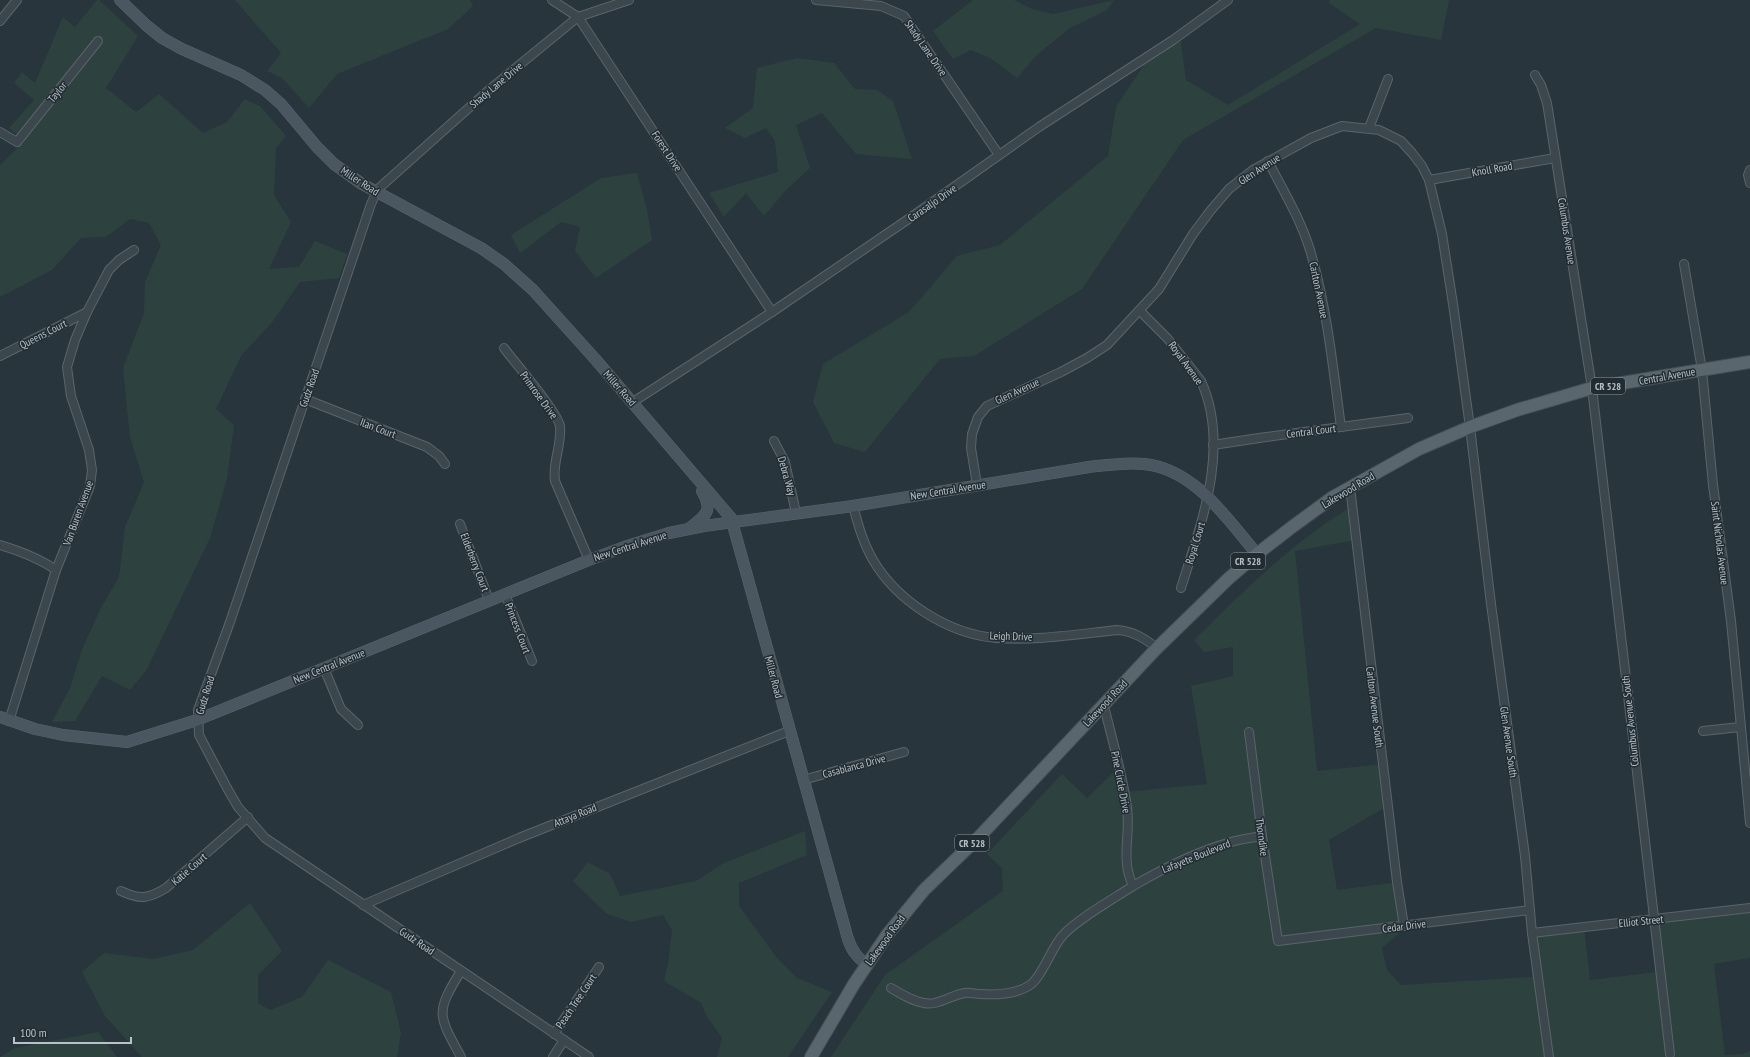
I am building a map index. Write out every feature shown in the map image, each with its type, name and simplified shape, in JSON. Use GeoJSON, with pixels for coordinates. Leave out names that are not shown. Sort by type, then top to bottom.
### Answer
{"type":"FeatureCollection","features":[{"type":"Feature","properties":{"kind":"main road","name":"Central Avenue"},"geometry":{"type":"LineString","coordinates":[[1470,427],[1517,410],[1592,388],[1750,362]]}},
{"type":"Feature","properties":{"kind":"main road","name":"Lakewood Road"},"geometry":{"type":"LineString","coordinates":[[811,1057],[854,984],[887,935],[924,890],[979,836],[1104,706],[1157,648],[1228,579],[1256,554],[1333,497],[1419,450],[1470,427]]}},
{"type":"Feature","properties":{"kind":"street"},"geometry":{"type":"LineString","coordinates":[[0,21],[17,0]]}},
{"type":"Feature","properties":{"kind":"street","name":"Miller Road"},"geometry":{"type":"LineString","coordinates":[[120,0],[146,26],[162,38],[182,49],[241,75],[265,90],[281,104],[317,147],[334,164],[376,192],[481,248],[504,264],[533,290],[633,402],[733,522],[789,731],[848,939],[858,958],[867,965]]}},
{"type":"Feature","properties":{"kind":"street","name":"Forest Drive"},"geometry":{"type":"LineString","coordinates":[[552,0],[578,17],[772,312]]}},
{"type":"Feature","properties":{"kind":"street","name":"Shady Lane Drive"},"geometry":{"type":"LineString","coordinates":[[376,192],[473,104],[578,17],[629,0]]}},
{"type":"Feature","properties":{"kind":"street","name":"Shady Lane Drive"},"geometry":{"type":"LineString","coordinates":[[816,0],[881,6],[904,16],[999,155]]}},
{"type":"Feature","properties":{"kind":"street","name":"Carasaljo Drive"},"geometry":{"type":"LineString","coordinates":[[633,402],[772,312],[1039,127],[1173,40],[1228,0]]}},
{"type":"Feature","properties":{"kind":"street","name":"Taylor"},"geometry":{"type":"LineString","coordinates":[[0,132],[17,142],[98,41]]}},
{"type":"Feature","properties":{"kind":"street","name":"Columbus Avenue"},"geometry":{"type":"LineString","coordinates":[[1535,75],[1541,85],[1547,103],[1592,388]]}},
{"type":"Feature","properties":{"kind":"street"},"geometry":{"type":"LineString","coordinates":[[1369,128],[1388,79]]}},
{"type":"Feature","properties":{"kind":"street","name":"Glen Avenue"},"geometry":{"type":"LineString","coordinates":[[977,486],[971,448],[972,434],[978,417],[987,406],[1062,372],[1107,345],[1159,289],[1193,234],[1224,194],[1253,170],[1268,161],[1311,138],[1342,126],[1379,130],[1401,142],[1416,157],[1429,180],[1442,234],[1470,427]]}},
{"type":"Feature","properties":{"kind":"street","name":"Knoll Road"},"geometry":{"type":"LineString","coordinates":[[1429,180],[1555,158]]}},
{"type":"Feature","properties":{"kind":"street","name":"Carlton Avenue"},"geometry":{"type":"LineString","coordinates":[[1268,161],[1299,220],[1315,267],[1332,360],[1342,427]]}},
{"type":"Feature","properties":{"kind":"street"},"geometry":{"type":"LineString","coordinates":[[1750,170],[1748,175],[1750,183]]}},
{"type":"Feature","properties":{"kind":"street","name":"Gudz Road"},"geometry":{"type":"LineString","coordinates":[[376,192],[230,622],[198,710],[197,720],[199,735],[238,807],[265,838],[589,1057]]}},
{"type":"Feature","properties":{"kind":"street","name":"Van Buren Avenue"},"geometry":{"type":"LineString","coordinates":[[4,719],[56,570],[90,486],[92,470],[89,450],[71,396],[67,367],[75,340],[87,312],[109,270],[119,260],[134,250]]}},
{"type":"Feature","properties":{"kind":"street","name":"Saint Nicholas Avenue"},"geometry":{"type":"LineString","coordinates":[[1684,264],[1702,370],[1713,485],[1730,621],[1750,823]]}},
{"type":"Feature","properties":{"kind":"street","name":"Royal Avenue"},"geometry":{"type":"LineString","coordinates":[[1140,311],[1168,339],[1201,381],[1204,389],[1212,421],[1213,445],[1211,484],[1208,498]]}},
{"type":"Feature","properties":{"kind":"street","name":"Queens Court"},"geometry":{"type":"LineString","coordinates":[[0,356],[87,312]]}},
{"type":"Feature","properties":{"kind":"street","name":"Primrose Drive"},"geometry":{"type":"LineString","coordinates":[[504,348],[557,416],[560,435],[554,472],[555,481],[589,560]]}},
{"type":"Feature","properties":{"kind":"street","name":"Columbus Avenue South"},"geometry":{"type":"LineString","coordinates":[[1592,388],[1670,1054]]}},
{"type":"Feature","properties":{"kind":"street","name":"Ilan Court"},"geometry":{"type":"LineString","coordinates":[[305,400],[427,446],[439,456],[445,464]]}},
{"type":"Feature","properties":{"kind":"street","name":"Central Court"},"geometry":{"type":"LineString","coordinates":[[1213,445],[1408,418]]}},
{"type":"Feature","properties":{"kind":"street","name":"Glen Avenue South"},"geometry":{"type":"LineString","coordinates":[[1470,427],[1491,604],[1523,841],[1532,933],[1549,1057]]}},
{"type":"Feature","properties":{"kind":"street","name":"Debra Way"},"geometry":{"type":"LineString","coordinates":[[774,441],[785,462],[796,513]]}},
{"type":"Feature","properties":{"kind":"street","name":"New Central Avenue"},"geometry":{"type":"LineString","coordinates":[[4,719],[63,734],[127,742],[197,720],[489,600],[624,547],[689,529],[853,506],[1089,467],[1124,463],[1145,464],[1166,470],[1193,485],[1208,498],[1231,522],[1256,554]]}},
{"type":"Feature","properties":{"kind":"street"},"geometry":{"type":"LineString","coordinates":[[689,529],[703,518],[708,511],[708,502],[691,472]]}},
{"type":"Feature","properties":{"kind":"street","name":"Carlton Avenue South"},"geometry":{"type":"LineString","coordinates":[[1350,487],[1393,851],[1404,926]]}},
{"type":"Feature","properties":{"kind":"street","name":"Royal Court"},"geometry":{"type":"LineString","coordinates":[[1182,588],[1208,498]]}},
{"type":"Feature","properties":{"kind":"street","name":"Leigh Drive"},"geometry":{"type":"LineString","coordinates":[[853,506],[864,542],[881,573],[895,589],[911,602],[944,623],[965,632],[995,638],[1021,638],[1117,630],[1128,631],[1146,640],[1157,648]]}},
{"type":"Feature","properties":{"kind":"street","name":"Elderberry Court"},"geometry":{"type":"LineString","coordinates":[[460,524],[489,600]]}},
{"type":"Feature","properties":{"kind":"street"},"geometry":{"type":"LineString","coordinates":[[0,545],[17,550],[42,561],[56,570]]}},
{"type":"Feature","properties":{"kind":"street","name":"Princess Court"},"geometry":{"type":"LineString","coordinates":[[505,594],[532,661]]}},
{"type":"Feature","properties":{"kind":"street"},"geometry":{"type":"LineString","coordinates":[[324,668],[341,709],[358,725]]}},
{"type":"Feature","properties":{"kind":"street","name":"Pine Circle Drive"},"geometry":{"type":"LineString","coordinates":[[1104,706],[1123,782],[1127,808],[1126,867],[1133,886]]}},
{"type":"Feature","properties":{"kind":"street"},"geometry":{"type":"LineString","coordinates":[[1703,731],[1740,727]]}},
{"type":"Feature","properties":{"kind":"street","name":"Attaya Road"},"geometry":{"type":"LineString","coordinates":[[363,905],[519,838],[789,731]]}},
{"type":"Feature","properties":{"kind":"street","name":"Thorndike"},"geometry":{"type":"LineString","coordinates":[[1249,732],[1262,836],[1278,941]]}},
{"type":"Feature","properties":{"kind":"street","name":"Casablanca Drive"},"geometry":{"type":"LineString","coordinates":[[803,780],[904,752]]}},
{"type":"Feature","properties":{"kind":"street","name":"Katie Court"},"geometry":{"type":"LineString","coordinates":[[121,891],[135,898],[142,898],[156,894],[166,888],[248,818]]}},
{"type":"Feature","properties":{"kind":"street","name":"Lafayete Boulevard"},"geometry":{"type":"LineString","coordinates":[[1133,886],[1167,866],[1204,851],[1230,842],[1262,836]]}},
{"type":"Feature","properties":{"kind":"street"},"geometry":{"type":"LineString","coordinates":[[891,988],[912,999],[923,1003],[932,1004],[966,993],[1008,993],[1024,989],[1035,982],[1050,953],[1064,934],[1076,923],[1133,886]]}},
{"type":"Feature","properties":{"kind":"street","name":"Elliot Street"},"geometry":{"type":"LineString","coordinates":[[1532,933],[1750,908]]}},
{"type":"Feature","properties":{"kind":"street","name":"Cedar Drive"},"geometry":{"type":"LineString","coordinates":[[1278,941],[1530,910]]}},
{"type":"Feature","properties":{"kind":"street","name":"Peach Tree Court"},"geometry":{"type":"LineString","coordinates":[[554,1034],[599,967]]}},
{"type":"Feature","properties":{"kind":"street"},"geometry":{"type":"LineString","coordinates":[[461,971],[446,995],[441,1014],[444,1025],[461,1057]]}},
{"type":"Feature","properties":{"kind":"street"},"geometry":{"type":"LineString","coordinates":[[553,1057],[564,1040]]}},
{"type":"Feature","properties":{"kind":"green space"},"geometry":{"type":"Polygon","coordinates":[[[97,0],[99,0],[138,36],[106,88],[136,112],[159,94],[203,133],[227,122],[245,99],[260,106],[286,136],[276,148],[274,195],[291,222],[269,269],[299,267],[315,241],[347,254],[339,278],[300,282],[273,321],[241,356],[216,409],[234,425],[227,479],[210,538],[146,671],[130,690],[102,676],[75,721],[52,722],[70,688],[83,647],[101,608],[119,577],[125,527],[144,482],[130,437],[123,368],[144,313],[145,282],[161,245],[149,223],[130,219],[106,237],[81,238],[52,270],[0,297],[0,165],[25,141],[9,128],[34,100],[14,83],[22,72],[35,83],[63,17],[75,27],[97,0]]]}},
{"type":"Feature","properties":{"kind":"green space"},"geometry":{"type":"Polygon","coordinates":[[[235,0],[470,0],[473,6],[448,29],[337,74],[309,108],[282,78],[267,71],[281,53],[235,0]]]}},
{"type":"Feature","properties":{"kind":"green space"},"geometry":{"type":"Polygon","coordinates":[[[973,0],[1014,0],[1032,9],[1053,14],[1114,0],[1107,10],[1070,28],[1038,54],[1017,78],[990,58],[971,50],[953,59],[933,31],[973,0]]]}},
{"type":"Feature","properties":{"kind":"green space"},"geometry":{"type":"Polygon","coordinates":[[[1330,0],[1449,0],[1441,40],[1376,28],[1183,140],[1082,289],[974,356],[940,359],[865,452],[834,443],[813,402],[823,364],[909,312],[957,256],[1000,245],[1108,156],[1116,107],[1147,60],[1180,38],[1186,80],[1228,105],[1360,24],[1329,3],[1330,0]]]}},
{"type":"Feature","properties":{"kind":"green space"},"geometry":{"type":"Polygon","coordinates":[[[797,58],[834,63],[855,89],[877,90],[893,101],[912,159],[856,154],[822,113],[796,125],[810,168],[786,190],[764,216],[746,193],[724,217],[709,193],[778,172],[775,141],[766,128],[745,138],[725,128],[753,108],[757,68],[797,58]]]}},
{"type":"Feature","properties":{"kind":"green space"},"geometry":{"type":"Polygon","coordinates":[[[637,173],[647,210],[652,240],[596,278],[575,251],[580,227],[561,222],[520,253],[511,235],[601,178],[637,173]]]}},
{"type":"Feature","properties":{"kind":"green space"},"geometry":{"type":"Polygon","coordinates":[[[1351,507],[1355,540],[1295,551],[1317,771],[1384,764],[1389,805],[1329,840],[1337,890],[1399,882],[1405,928],[1382,948],[1387,970],[1401,985],[1532,977],[1532,933],[1584,927],[1590,980],[1657,972],[1654,920],[1750,907],[1750,958],[1714,964],[1725,1055],[1743,1054],[1750,1051],[1750,1057],[831,1057],[885,975],[1003,891],[1002,868],[987,854],[1062,774],[1087,798],[1121,765],[1126,792],[1207,784],[1191,686],[1233,676],[1233,647],[1204,652],[1194,640],[1249,586],[1288,552],[1329,521],[1351,507]]]}},
{"type":"Feature","properties":{"kind":"green space"},"geometry":{"type":"Polygon","coordinates":[[[805,831],[807,855],[739,883],[739,906],[777,958],[797,978],[832,992],[788,1057],[717,1057],[722,1038],[706,1015],[701,1003],[664,981],[668,964],[672,930],[663,915],[631,922],[607,914],[573,881],[588,862],[610,874],[620,896],[696,881],[724,863],[805,831]]]}},
{"type":"Feature","properties":{"kind":"green space"},"geometry":{"type":"Polygon","coordinates":[[[250,903],[282,951],[258,975],[258,1003],[270,1010],[302,997],[328,960],[391,992],[401,1033],[397,1057],[142,1057],[105,1016],[82,972],[104,953],[153,959],[193,950],[250,903]]]}},
{"type":"Feature","properties":{"kind":"green space"},"geometry":{"type":"Polygon","coordinates":[[[98,1032],[117,1057],[0,1057],[15,1048],[98,1032]]]}}]}
